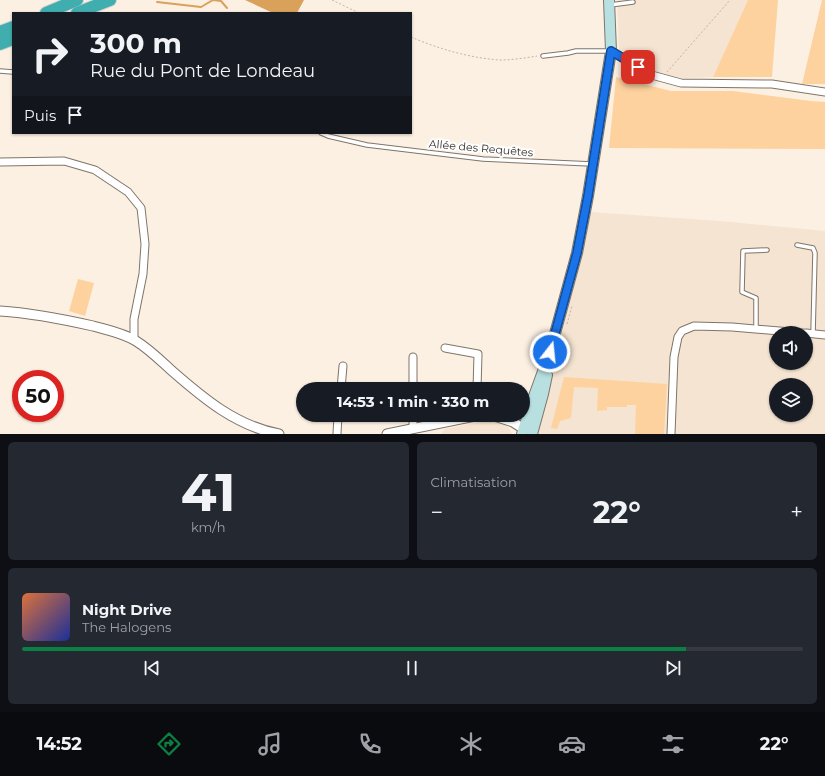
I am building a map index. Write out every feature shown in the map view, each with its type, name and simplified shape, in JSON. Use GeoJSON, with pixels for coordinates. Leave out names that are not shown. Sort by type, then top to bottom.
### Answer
{"type":"FeatureCollection","features":[{"type":"Feature","properties":{"kind":"highway"},"geometry":{"type":"LineString","coordinates":[[48,12],[77,0]]}},
{"type":"Feature","properties":{"kind":"highway"},"geometry":{"type":"LineString","coordinates":[[80,12],[110,0]]}},
{"type":"Feature","properties":{"kind":"highway"},"geometry":{"type":"LineString","coordinates":[[0,32],[12,27]]}},
{"type":"Feature","properties":{"kind":"highway"},"geometry":{"type":"LineString","coordinates":[[0,44],[12,39]]}},
{"type":"Feature","properties":{"kind":"main road"},"geometry":{"type":"LineString","coordinates":[[527,433],[543,394],[550,352],[577,253],[611,51],[609,3]]}},
{"type":"Feature","properties":{"kind":"main road"},"geometry":{"type":"LineString","coordinates":[[530,401],[550,352]]}},
{"type":"Feature","properties":{"kind":"main road"},"geometry":{"type":"LineString","coordinates":[[527,433],[536,410],[530,409]]}},
{"type":"Feature","properties":{"kind":"street"},"geometry":{"type":"LineString","coordinates":[[611,51],[648,74],[681,83],[772,84],[825,92]]}},
{"type":"Feature","properties":{"kind":"street"},"geometry":{"type":"LineString","coordinates":[[0,162],[64,162],[95,170],[128,192],[141,208],[145,244],[143,274],[134,319],[134,340]]}},
{"type":"Feature","properties":{"kind":"street"},"geometry":{"type":"LineString","coordinates":[[0,311],[61,319],[116,332],[145,347],[205,399],[229,414],[253,426],[279,434]]}},
{"type":"Feature","properties":{"kind":"street"},"geometry":{"type":"LineString","coordinates":[[671,434],[674,357],[678,337],[682,331],[694,326],[769,330]]}},
{"type":"Feature","properties":{"kind":"street"},"geometry":{"type":"LineString","coordinates":[[813,334],[825,335]]}},
{"type":"Feature","properties":{"kind":"street"},"geometry":{"type":"LineString","coordinates":[[445,348],[478,354],[477,382]]}},
{"type":"Feature","properties":{"kind":"street"},"geometry":{"type":"LineString","coordinates":[[413,357],[413,382]]}},
{"type":"Feature","properties":{"kind":"street"},"geometry":{"type":"LineString","coordinates":[[342,382],[343,366]]}},
{"type":"Feature","properties":{"kind":"street"},"geometry":{"type":"LineString","coordinates":[[337,434],[338,422]]}},
{"type":"Feature","properties":{"kind":"street"},"geometry":{"type":"LineString","coordinates":[[413,422],[413,428]]}},
{"type":"Feature","properties":{"kind":"street"},"geometry":{"type":"LineString","coordinates":[[387,434],[443,422]]}},
{"type":"Feature","properties":{"kind":"street"},"geometry":{"type":"LineString","coordinates":[[513,422],[527,433]]}},
{"type":"Feature","properties":{"kind":"lane"},"geometry":{"type":"LineString","coordinates":[[609,3],[633,2]]}},
{"type":"Feature","properties":{"kind":"lane"},"geometry":{"type":"LineString","coordinates":[[543,56],[576,51],[611,51]]}},
{"type":"Feature","properties":{"kind":"lane"},"geometry":{"type":"LineString","coordinates":[[0,71],[12,72]]}},
{"type":"Feature","properties":{"kind":"lane","name":"Allée des Requêtes"},"geometry":{"type":"LineString","coordinates":[[323,134],[367,145],[483,159],[593,164]]}},
{"type":"Feature","properties":{"kind":"lane"},"geometry":{"type":"LineString","coordinates":[[797,245],[813,248],[815,254],[810,326]]}},
{"type":"Feature","properties":{"kind":"lane"},"geometry":{"type":"LineString","coordinates":[[756,329],[756,298],[742,292],[743,251],[767,250]]}},
{"type":"Feature","properties":{"kind":"path"},"geometry":{"type":"LineString","coordinates":[[332,0],[356,12]]}},
{"type":"Feature","properties":{"kind":"path"},"geometry":{"type":"LineString","coordinates":[[662,78],[730,0]]}},
{"type":"Feature","properties":{"kind":"path"},"geometry":{"type":"LineString","coordinates":[[412,36],[444,49],[494,59],[501,60],[543,56]]}},
{"type":"Feature","properties":{"kind":"shaded area"},"geometry":{"type":"Polygon","coordinates":[[[245,0],[304,0],[298,12],[271,12],[245,0]]]}},
{"type":"Feature","properties":{"kind":"shaded area"},"geometry":{"type":"Polygon","coordinates":[[[617,0],[748,0],[713,77],[681,78],[654,71],[619,51],[617,0]]]}},
{"type":"Feature","properties":{"kind":"shaded area"},"geometry":{"type":"Polygon","coordinates":[[[748,0],[778,0],[772,77],[713,77],[748,0]]]}},
{"type":"Feature","properties":{"kind":"shaded area"},"geometry":{"type":"Polygon","coordinates":[[[822,0],[825,0],[825,84],[802,84],[822,0]]]}},
{"type":"Feature","properties":{"kind":"shaded area"},"geometry":{"type":"Polygon","coordinates":[[[616,77],[671,91],[733,91],[825,102],[825,149],[609,148],[616,77]]]}},
{"type":"Feature","properties":{"kind":"shaded area"},"geometry":{"type":"Polygon","coordinates":[[[590,212],[720,221],[825,231],[825,434],[536,434],[546,402],[590,212]]]}},
{"type":"Feature","properties":{"kind":"shaded area"},"geometry":{"type":"Polygon","coordinates":[[[78,279],[94,283],[85,316],[69,311],[78,279]]]}},
{"type":"Feature","properties":{"kind":"shaded area"},"geometry":{"type":"Polygon","coordinates":[[[564,377],[667,384],[664,434],[635,434],[636,405],[627,405],[627,407],[607,407],[607,410],[597,411],[598,388],[574,387],[571,418],[560,421],[557,429],[551,428],[564,377]]]}},
{"type":"Feature","properties":{"kind":"shaded area"},"geometry":{"type":"Polygon","coordinates":[[[481,422],[501,422],[509,428],[512,434],[441,434],[445,429],[481,422]]]}},
{"type":"Feature","properties":{"kind":"waterway"},"geometry":{"type":"LineString","coordinates":[[157,2],[201,7],[213,0],[221,1],[227,8]]}},
{"type":"Feature","properties":{"kind":"route"},"geometry":{"type":"LineString","coordinates":[[550,352],[577,253],[588,196],[611,51],[638,67]]}}]}
